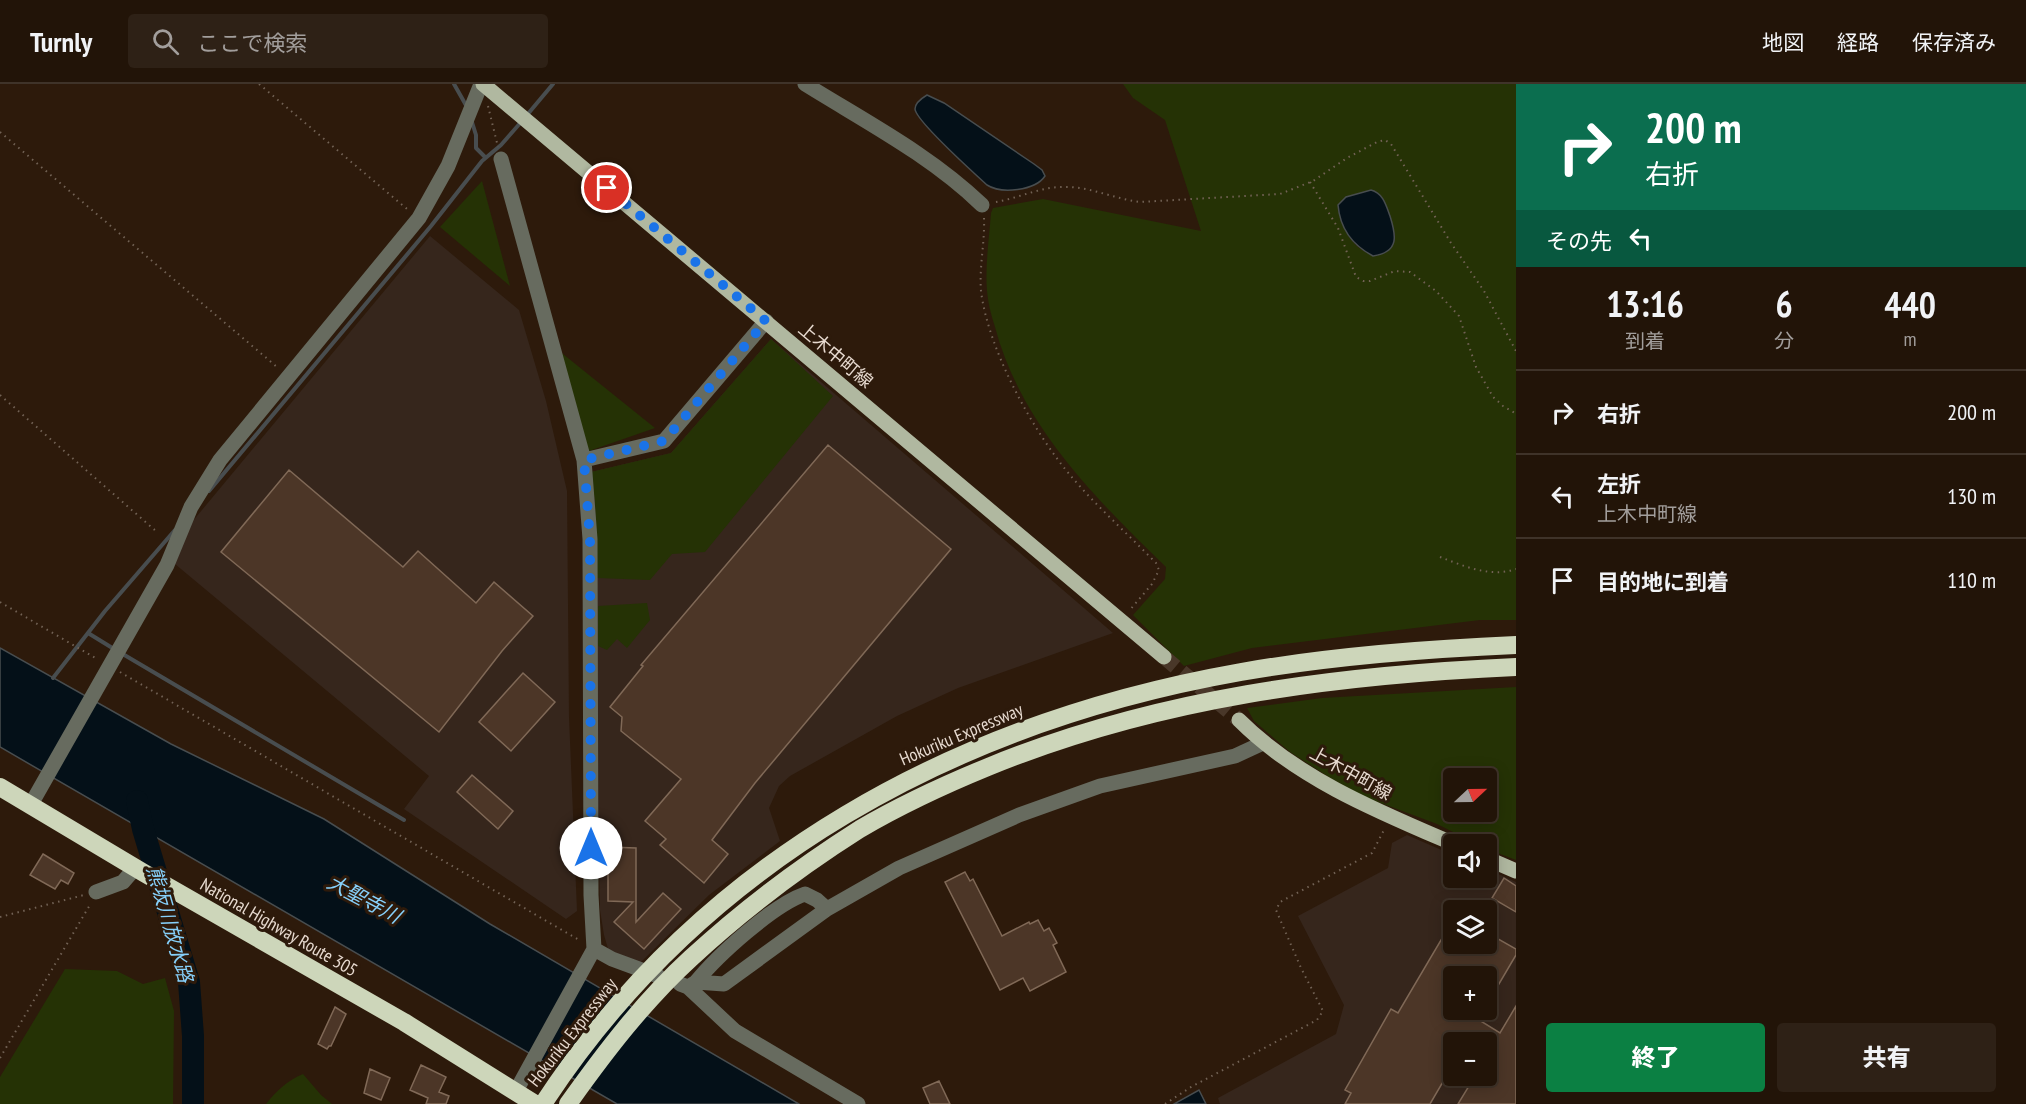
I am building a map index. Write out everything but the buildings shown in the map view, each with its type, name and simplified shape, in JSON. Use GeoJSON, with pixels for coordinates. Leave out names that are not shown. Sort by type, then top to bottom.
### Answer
{"type":"FeatureCollection","features":[{"type":"Feature","properties":{"kind":"highway","name":"Hokuriku Expressway"},"geometry":{"type":"LineString","coordinates":[[543,1104],[611,1011],[670,949],[717,906],[808,838],[898,784],[947,760],[1055,718],[1114,701],[1229,674],[1309,661],[1396,652],[1516,645]]}},
{"type":"Feature","properties":{"kind":"highway"},"geometry":{"type":"LineString","coordinates":[[568,1104],[623,1031],[689,959],[773,889],[820,856],[862,828],[956,780],[1061,740],[1121,721],[1233,696],[1310,683],[1386,675],[1516,667]]}},
{"type":"Feature","properties":{"kind":"highway","name":"National Highway Route 305"},"geometry":{"type":"LineString","coordinates":[[0,788],[139,871],[519,1086],[535,1104]]}},
{"type":"Feature","properties":{"kind":"main road","name":"上木中町線"},"geometry":{"type":"LineString","coordinates":[[482,84],[1164,657]]}},
{"type":"Feature","properties":{"kind":"main road","name":"上木中町線"},"geometry":{"type":"LineString","coordinates":[[1239,720],[1263,743],[1321,782],[1390,817],[1443,839]]}},
{"type":"Feature","properties":{"kind":"main road"},"geometry":{"type":"LineString","coordinates":[[1497,863],[1516,871]]}},
{"type":"Feature","properties":{"kind":"street"},"geometry":{"type":"LineString","coordinates":[[30,806],[167,565],[197,498],[220,460],[419,218],[448,166],[482,84]]}},
{"type":"Feature","properties":{"kind":"street"},"geometry":{"type":"LineString","coordinates":[[805,84],[951,176],[983,212]]}},
{"type":"Feature","properties":{"kind":"street"},"geometry":{"type":"LineString","coordinates":[[501,159],[584,460],[590,539],[591,896],[594,949],[519,1086]]}},
{"type":"Feature","properties":{"kind":"street"},"geometry":{"type":"LineString","coordinates":[[584,460],[664,441],[766,321]]}},
{"type":"Feature","properties":{"kind":"street"},"geometry":{"type":"LineString","coordinates":[[594,949],[612,959],[692,984],[724,984],[827,909],[899,868],[1019,815],[1100,786],[1235,756],[1263,743]]}},
{"type":"Feature","properties":{"kind":"street"},"geometry":{"type":"LineString","coordinates":[[96,892],[123,882],[139,871]]}},
{"type":"Feature","properties":{"kind":"street"},"geometry":{"type":"LineString","coordinates":[[692,984],[758,923],[793,898],[804,894],[817,900],[827,909]]}},
{"type":"Feature","properties":{"kind":"street"},"geometry":{"type":"LineString","coordinates":[[692,984],[735,1031],[858,1104]]}},
{"type":"Feature","properties":{"kind":"path"},"geometry":{"type":"LineString","coordinates":[[259,84],[419,218]]}},
{"type":"Feature","properties":{"kind":"path"},"geometry":{"type":"LineString","coordinates":[[487,105],[501,159]]}},
{"type":"Feature","properties":{"kind":"path"},"geometry":{"type":"LineString","coordinates":[[0,132],[288,377]]}},
{"type":"Feature","properties":{"kind":"path"},"geometry":{"type":"LineString","coordinates":[[1121,620],[1152,584],[1159,570],[1156,563],[1070,475],[1038,431],[1002,362],[992,339],[981,290],[983,212],[1010,200],[1049,188],[1066,187],[1140,202],[1280,194],[1310,183],[1347,158],[1385,140],[1391,144],[1451,243],[1484,291],[1516,351]]}},
{"type":"Feature","properties":{"kind":"path"},"geometry":{"type":"LineString","coordinates":[[1310,183],[1338,228],[1356,277],[1363,281],[1370,281],[1395,271],[1410,272],[1429,286],[1459,316],[1476,367],[1493,397],[1515,413]]}},
{"type":"Feature","properties":{"kind":"path"},"geometry":{"type":"LineString","coordinates":[[0,394],[157,532]]}},
{"type":"Feature","properties":{"kind":"path"},"geometry":{"type":"LineString","coordinates":[[1440,557],[1480,571],[1505,572],[1516,569]]}},
{"type":"Feature","properties":{"kind":"path"},"geometry":{"type":"LineString","coordinates":[[0,603],[594,949]]}},
{"type":"Feature","properties":{"kind":"path"},"geometry":{"type":"LineString","coordinates":[[1165,1104],[1191,1087],[1317,1020],[1323,1011],[1301,968],[1276,910],[1280,902],[1372,854],[1390,817]]}},
{"type":"Feature","properties":{"kind":"path"},"geometry":{"type":"LineString","coordinates":[[0,917],[96,892]]}},
{"type":"Feature","properties":{"kind":"path"},"geometry":{"type":"LineString","coordinates":[[0,1058],[87,912],[96,892]]}},
{"type":"Feature","properties":{"kind":"shaded area"},"geometry":{"type":"Polygon","coordinates":[[[430,236],[519,310],[546,401],[567,491],[569,717],[577,911],[566,919],[404,809],[429,776],[175,564],[192,522],[430,236]]]}},
{"type":"Feature","properties":{"kind":"shaded area"},"geometry":{"type":"Polygon","coordinates":[[[771,339],[1113,633],[958,688],[897,716],[790,776],[779,786],[769,808],[780,841],[709,895],[640,963],[609,952],[600,910],[591,472],[671,453],[771,339]]]}},
{"type":"Feature","properties":{"kind":"shaded area"},"geometry":{"type":"Polygon","coordinates":[[[1407,835],[1443,851],[1443,888],[1497,888],[1497,873],[1516,882],[1516,1104],[1220,1104],[1218,1098],[1336,1034],[1344,1005],[1298,916],[1388,868],[1392,843],[1407,835]]]}},
{"type":"Feature","properties":{"kind":"green space"},"geometry":{"type":"Polygon","coordinates":[[[1123,84],[1516,84],[1516,620],[1480,620],[1252,648],[1184,666],[1133,615],[1165,579],[1166,567],[1088,487],[1042,428],[1007,363],[990,309],[986,272],[993,208],[1043,199],[1201,231],[1165,120],[1133,98],[1123,84]],[[1371,190],[1346,197],[1338,205],[1341,220],[1348,235],[1358,247],[1377,255],[1387,250],[1395,235],[1388,209],[1371,190]]]}},
{"type":"Feature","properties":{"kind":"green space"},"geometry":{"type":"Polygon","coordinates":[[[482,181],[510,286],[440,227],[482,181]]]}},
{"type":"Feature","properties":{"kind":"green space"},"geometry":{"type":"Polygon","coordinates":[[[771,339],[833,396],[705,552],[672,554],[650,580],[597,578],[595,502],[591,472],[671,453],[771,339]]]}},
{"type":"Feature","properties":{"kind":"green space"},"geometry":{"type":"Polygon","coordinates":[[[558,350],[655,428],[586,452],[558,350]]]}},
{"type":"Feature","properties":{"kind":"green space"},"geometry":{"type":"Polygon","coordinates":[[[647,603],[650,620],[627,648],[617,639],[607,650],[598,646],[598,606],[647,603]]]}},
{"type":"Feature","properties":{"kind":"green space"},"geometry":{"type":"Polygon","coordinates":[[[1516,687],[1516,860],[1497,853],[1497,834],[1457,834],[1437,824],[1365,797],[1332,779],[1290,752],[1254,721],[1247,708],[1322,698],[1516,687]]]}},
{"type":"Feature","properties":{"kind":"green space"},"geometry":{"type":"Polygon","coordinates":[[[65,969],[117,971],[143,984],[165,978],[174,1011],[173,1104],[0,1104],[0,1077],[65,969]]]}},
{"type":"Feature","properties":{"kind":"green space"},"geometry":{"type":"Polygon","coordinates":[[[303,1074],[332,1104],[266,1104],[283,1086],[303,1074]]]}},
{"type":"Feature","properties":{"kind":"water"},"geometry":{"type":"Polygon","coordinates":[[[927,95],[944,103],[1034,164],[1042,170],[1045,176],[1034,185],[1017,190],[1001,190],[987,185],[947,147],[918,115],[916,105],[927,95]]]}},
{"type":"Feature","properties":{"kind":"water"},"geometry":{"type":"Polygon","coordinates":[[[1371,190],[1384,200],[1394,230],[1392,247],[1382,254],[1373,256],[1359,247],[1348,235],[1341,221],[1338,205],[1346,197],[1371,190]]]}},
{"type":"Feature","properties":{"kind":"water","name":"大聖寺川"},"geometry":{"type":"Polygon","coordinates":[[[0,648],[171,744],[324,819],[490,924],[799,1104],[617,1104],[0,747],[0,648]]]}},
{"type":"Feature","properties":{"kind":"water"},"geometry":{"type":"Polygon","coordinates":[[[1199,1090],[1206,1104],[1174,1104],[1199,1090]]]}},
{"type":"Feature","properties":{"kind":"waterway"},"geometry":{"type":"LineString","coordinates":[[454,84],[467,107]]}},
{"type":"Feature","properties":{"kind":"waterway"},"geometry":{"type":"LineString","coordinates":[[527,115],[553,84]]}},
{"type":"Feature","properties":{"kind":"waterway"},"geometry":{"type":"LineString","coordinates":[[471,119],[476,135],[476,148],[485,157]]}},
{"type":"Feature","properties":{"kind":"waterway"},"geometry":{"type":"LineString","coordinates":[[209,491],[431,226],[482,161],[501,145],[522,121]]}},
{"type":"Feature","properties":{"kind":"waterway"},"geometry":{"type":"LineString","coordinates":[[53,678],[105,611],[175,530]]}},
{"type":"Feature","properties":{"kind":"waterway"},"geometry":{"type":"LineString","coordinates":[[88,633],[114,649]]}},
{"type":"Feature","properties":{"kind":"waterway"},"geometry":{"type":"LineString","coordinates":[[121,653],[404,820]]}},
{"type":"Feature","properties":{"kind":"waterway","name":"熊坂川放水路"},"geometry":{"type":"LineString","coordinates":[[137,801],[143,829],[189,982],[193,1036],[193,1104]]}},
{"type":"Feature","properties":{"kind":"tunnel"},"geometry":{"type":"LineString","coordinates":[[1164,657],[1239,720]]}},
{"type":"Feature","properties":{"kind":"route"},"geometry":{"type":"LineString","coordinates":[[591,848],[590,539],[584,460],[664,441],[766,321],[607,188]]}}]}
